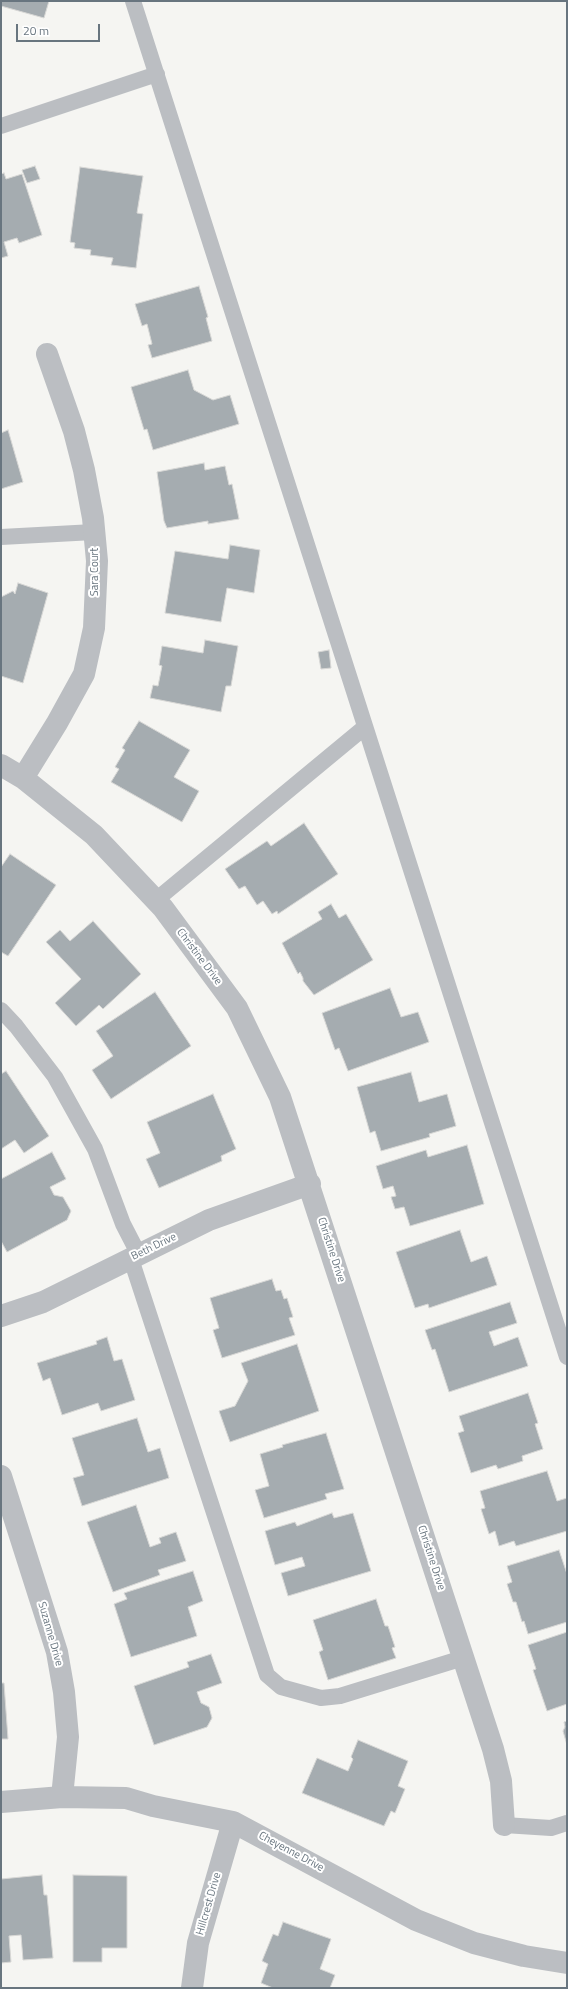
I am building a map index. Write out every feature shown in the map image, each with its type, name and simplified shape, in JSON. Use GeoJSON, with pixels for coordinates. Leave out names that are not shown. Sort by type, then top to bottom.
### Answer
{"type":"FeatureCollection","features":[{"type":"Feature","properties":{"kind":"street","name":"Sara Court"},"geometry":{"type":"LineString","coordinates":[[22,778],[57,723],[84,674],[94,628],[97,561],[84,470],[74,431],[47,354]]}},
{"type":"Feature","properties":{"kind":"street","name":"Christine Drive"},"geometry":{"type":"LineString","coordinates":[[1,765],[22,778],[94,835],[156,900],[237,1008],[280,1098],[310,1184],[493,1749],[501,1781],[504,1825]]}},
{"type":"Feature","properties":{"kind":"street","name":"Beth Drive"},"geometry":{"type":"LineString","coordinates":[[1,1316],[43,1302],[209,1220],[310,1184]]}},
{"type":"Feature","properties":{"kind":"street","name":"Suzanne Drive"},"geometry":{"type":"LineString","coordinates":[[1,1476],[57,1652],[64,1692],[68,1737],[62,1797]]}},
{"type":"Feature","properties":{"kind":"street","name":"Cheyenne Drive"},"geometry":{"type":"LineString","coordinates":[[1,1802],[62,1797],[126,1798],[153,1806],[233,1822],[416,1920],[474,1943],[524,1956],[567,1963]]}},
{"type":"Feature","properties":{"kind":"street","name":"Hillcrest Drive"},"geometry":{"type":"LineString","coordinates":[[192,1988],[198,1943],[233,1822]]}},
{"type":"Feature","properties":{"kind":"lane"},"geometry":{"type":"LineString","coordinates":[[133,1],[567,1357]]}},
{"type":"Feature","properties":{"kind":"lane"},"geometry":{"type":"LineString","coordinates":[[1,126],[157,74]]}},
{"type":"Feature","properties":{"kind":"lane"},"geometry":{"type":"LineString","coordinates":[[1,537],[94,532]]}},
{"type":"Feature","properties":{"kind":"lane"},"geometry":{"type":"LineString","coordinates":[[156,900],[365,727]]}},
{"type":"Feature","properties":{"kind":"lane"},"geometry":{"type":"LineString","coordinates":[[1,1010],[16,1026],[55,1077],[94,1149],[135,1257],[267,1675],[281,1687],[321,1698],[340,1696],[464,1658]]}},
{"type":"Feature","properties":{"kind":"lane"},"geometry":{"type":"LineString","coordinates":[[504,1825],[551,1828],[567,1824]]}},
{"type":"Feature","properties":{"kind":"building"},"geometry":{"type":"Polygon","coordinates":[[[1,1],[49,1],[44,18],[1,6],[1,1]]]}},
{"type":"Feature","properties":{"kind":"building"},"geometry":{"type":"Polygon","coordinates":[[[35,166],[40,179],[27,183],[22,170],[35,166]]]}},
{"type":"Feature","properties":{"kind":"building"},"geometry":{"type":"Polygon","coordinates":[[[80,167],[143,176],[137,213],[143,214],[136,268],[111,265],[113,258],[90,255],[91,250],[74,248],[75,243],[70,242],[80,167]]]}},
{"type":"Feature","properties":{"kind":"building"},"geometry":{"type":"Polygon","coordinates":[[[4,173],[6,179],[22,174],[42,235],[19,243],[17,238],[4,242],[8,256],[1,258],[1,174],[4,173]]]}},
{"type":"Feature","properties":{"kind":"building"},"geometry":{"type":"Polygon","coordinates":[[[199,286],[208,317],[206,318],[212,341],[152,358],[148,345],[152,344],[147,324],[142,326],[135,304],[199,286]]]}},
{"type":"Feature","properties":{"kind":"building"},"geometry":{"type":"Polygon","coordinates":[[[188,370],[194,390],[213,400],[230,395],[239,424],[153,450],[147,429],[144,430],[131,387],[188,370]]]}},
{"type":"Feature","properties":{"kind":"building"},"geometry":{"type":"Polygon","coordinates":[[[8,430],[23,482],[1,489],[1,433],[8,430]]]}},
{"type":"Feature","properties":{"kind":"building"},"geometry":{"type":"Polygon","coordinates":[[[204,463],[205,470],[225,466],[229,485],[232,484],[239,519],[208,524],[208,521],[167,528],[164,521],[157,472],[204,463]]]}},
{"type":"Feature","properties":{"kind":"building"},"geometry":{"type":"Polygon","coordinates":[[[230,545],[260,550],[254,593],[227,588],[221,622],[165,613],[175,551],[228,559],[230,545]]]}},
{"type":"Feature","properties":{"kind":"building"},"geometry":{"type":"Polygon","coordinates":[[[18,583],[48,593],[23,683],[1,676],[1,597],[13,591],[15,594],[18,583]]]}},
{"type":"Feature","properties":{"kind":"building"},"geometry":{"type":"Polygon","coordinates":[[[205,640],[238,646],[231,686],[226,686],[221,712],[150,698],[153,685],[158,686],[162,666],[159,665],[162,646],[203,653],[205,640]]]}},
{"type":"Feature","properties":{"kind":"building"},"geometry":{"type":"Polygon","coordinates":[[[329,650],[331,668],[321,669],[318,652],[329,650]]]}},
{"type":"Feature","properties":{"kind":"building"},"geometry":{"type":"Polygon","coordinates":[[[139,721],[190,750],[174,777],[199,791],[182,822],[111,782],[119,769],[115,767],[125,750],[122,748],[139,721]]]}},
{"type":"Feature","properties":{"kind":"building"},"geometry":{"type":"Polygon","coordinates":[[[304,823],[338,874],[278,914],[277,911],[272,914],[263,901],[257,905],[245,886],[239,889],[225,869],[267,841],[271,846],[304,823]]]}},
{"type":"Feature","properties":{"kind":"building"},"geometry":{"type":"Polygon","coordinates":[[[10,854],[56,885],[8,956],[1,952],[1,867],[10,854]]]}},
{"type":"Feature","properties":{"kind":"building"},"geometry":{"type":"Polygon","coordinates":[[[331,904],[339,918],[346,914],[373,960],[314,995],[303,981],[300,972],[298,974],[282,943],[322,919],[318,912],[331,904]]]}},
{"type":"Feature","properties":{"kind":"building"},"geometry":{"type":"Polygon","coordinates":[[[93,921],[141,974],[103,1009],[99,1005],[76,1026],[55,1003],[81,979],[46,942],[60,930],[70,941],[93,921]]]}},
{"type":"Feature","properties":{"kind":"building"},"geometry":{"type":"Polygon","coordinates":[[[390,988],[401,1017],[418,1012],[429,1042],[348,1071],[339,1048],[335,1050],[322,1013],[390,988]]]}},
{"type":"Feature","properties":{"kind":"building"},"geometry":{"type":"Polygon","coordinates":[[[155,992],[191,1046],[111,1099],[92,1070],[113,1056],[96,1031],[155,992]]]}},
{"type":"Feature","properties":{"kind":"building"},"geometry":{"type":"Polygon","coordinates":[[[6,1071],[49,1136],[24,1153],[15,1140],[1,1149],[1,1074],[6,1071]]]}},
{"type":"Feature","properties":{"kind":"building"},"geometry":{"type":"Polygon","coordinates":[[[411,1072],[419,1102],[447,1094],[456,1126],[429,1134],[430,1137],[381,1151],[375,1131],[370,1133],[357,1087],[411,1072]]]}},
{"type":"Feature","properties":{"kind":"building"},"geometry":{"type":"Polygon","coordinates":[[[213,1094],[236,1149],[221,1156],[222,1161],[159,1188],[146,1159],[160,1153],[147,1122],[213,1094]]]}},
{"type":"Feature","properties":{"kind":"building"},"geometry":{"type":"Polygon","coordinates":[[[467,1145],[484,1204],[410,1226],[404,1207],[395,1209],[391,1197],[396,1196],[393,1186],[383,1189],[376,1166],[426,1150],[428,1157],[467,1145]]]}},
{"type":"Feature","properties":{"kind":"building"},"geometry":{"type":"Polygon","coordinates":[[[52,1152],[66,1179],[50,1187],[54,1195],[63,1197],[71,1211],[67,1220],[7,1252],[1,1241],[1,1179],[52,1152]]]}},
{"type":"Feature","properties":{"kind":"building"},"geometry":{"type":"Polygon","coordinates":[[[460,1230],[471,1262],[487,1256],[497,1285],[429,1308],[428,1304],[415,1308],[396,1252],[460,1230]]]}},
{"type":"Feature","properties":{"kind":"building"},"geometry":{"type":"Polygon","coordinates":[[[272,1279],[276,1291],[281,1290],[284,1299],[287,1298],[293,1317],[289,1318],[295,1335],[222,1358],[213,1330],[219,1328],[210,1298],[272,1279]]]}},
{"type":"Feature","properties":{"kind":"building"},"geometry":{"type":"Polygon","coordinates":[[[510,1302],[517,1323],[489,1332],[494,1346],[518,1337],[528,1366],[449,1392],[435,1349],[432,1350],[425,1330],[510,1302]]]}},
{"type":"Feature","properties":{"kind":"building"},"geometry":{"type":"Polygon","coordinates":[[[107,1337],[114,1361],[122,1359],[135,1400],[101,1411],[98,1403],[62,1415],[50,1378],[43,1381],[37,1363],[97,1344],[96,1341],[107,1337]]]}},
{"type":"Feature","properties":{"kind":"building"},"geometry":{"type":"Polygon","coordinates":[[[297,1344],[319,1411],[230,1442],[219,1411],[235,1406],[248,1381],[241,1363],[297,1344]]]}},
{"type":"Feature","properties":{"kind":"building"},"geometry":{"type":"Polygon","coordinates":[[[528,1393],[538,1423],[535,1424],[543,1449],[522,1456],[523,1461],[498,1469],[496,1465],[471,1473],[458,1433],[464,1431],[459,1416],[528,1393]]]}},
{"type":"Feature","properties":{"kind":"building"},"geometry":{"type":"Polygon","coordinates":[[[137,1418],[148,1452],[160,1448],[169,1478],[82,1506],[73,1478],[84,1475],[72,1438],[137,1418]]]}},
{"type":"Feature","properties":{"kind":"building"},"geometry":{"type":"Polygon","coordinates":[[[326,1433],[344,1489],[325,1494],[327,1499],[264,1518],[255,1490],[269,1486],[260,1454],[283,1447],[282,1445],[326,1433]]]}},
{"type":"Feature","properties":{"kind":"building"},"geometry":{"type":"Polygon","coordinates":[[[547,1471],[557,1501],[567,1498],[567,1531],[516,1546],[514,1541],[499,1546],[495,1531],[489,1534],[481,1509],[485,1508],[480,1491],[547,1471]]]}},
{"type":"Feature","properties":{"kind":"building"},"geometry":{"type":"Polygon","coordinates":[[[136,1505],[150,1547],[161,1543],[159,1538],[176,1532],[186,1561],[158,1570],[160,1575],[113,1592],[87,1522],[136,1505]]]}},
{"type":"Feature","properties":{"kind":"building"},"geometry":{"type":"Polygon","coordinates":[[[332,1513],[334,1518],[353,1513],[371,1571],[288,1596],[281,1573],[305,1566],[302,1557],[275,1565],[265,1531],[295,1522],[297,1526],[332,1513]]]}},
{"type":"Feature","properties":{"kind":"building"},"geometry":{"type":"Polygon","coordinates":[[[559,1550],[567,1574],[567,1622],[528,1634],[524,1621],[522,1622],[516,1602],[513,1602],[507,1584],[512,1582],[507,1566],[559,1550]]]}},
{"type":"Feature","properties":{"kind":"building"},"geometry":{"type":"Polygon","coordinates":[[[193,1571],[203,1601],[188,1607],[197,1636],[131,1657],[114,1604],[127,1599],[124,1593],[193,1571]]]}},
{"type":"Feature","properties":{"kind":"building"},"geometry":{"type":"Polygon","coordinates":[[[376,1599],[385,1626],[388,1626],[395,1647],[392,1648],[396,1658],[328,1680],[319,1652],[323,1650],[313,1620],[376,1599]]]}},
{"type":"Feature","properties":{"kind":"building"},"geometry":{"type":"Polygon","coordinates":[[[567,1632],[567,1704],[547,1711],[533,1670],[536,1669],[528,1645],[567,1632]]]}},
{"type":"Feature","properties":{"kind":"building"},"geometry":{"type":"Polygon","coordinates":[[[211,1654],[222,1683],[197,1692],[201,1703],[209,1707],[212,1718],[207,1727],[154,1745],[134,1686],[189,1667],[187,1662],[211,1654]]]}},
{"type":"Feature","properties":{"kind":"building"},"geometry":{"type":"Polygon","coordinates":[[[1,1683],[4,1683],[8,1739],[1,1739],[1,1683]]]}},
{"type":"Feature","properties":{"kind":"building"},"geometry":{"type":"Polygon","coordinates":[[[567,1721],[567,1745],[563,1731],[565,1727],[564,1722],[567,1721]]]}},
{"type":"Feature","properties":{"kind":"building"},"geometry":{"type":"Polygon","coordinates":[[[358,1740],[408,1761],[398,1786],[405,1789],[395,1813],[391,1811],[384,1826],[302,1793],[317,1758],[348,1771],[353,1759],[351,1757],[358,1740]]]}},
{"type":"Feature","properties":{"kind":"building"},"geometry":{"type":"Polygon","coordinates":[[[42,1875],[44,1895],[47,1895],[53,1958],[23,1960],[21,1935],[9,1936],[11,1962],[1,1963],[1,1879],[42,1875]]]}},
{"type":"Feature","properties":{"kind":"building"},"geometry":{"type":"Polygon","coordinates":[[[73,1875],[127,1876],[127,1948],[102,1948],[102,1962],[73,1962],[73,1875]]]}},
{"type":"Feature","properties":{"kind":"building"},"geometry":{"type":"Polygon","coordinates":[[[283,1922],[331,1939],[320,1969],[335,1975],[330,1988],[273,1988],[261,1983],[268,1964],[262,1961],[273,1934],[278,1936],[283,1922]]]}}]}
